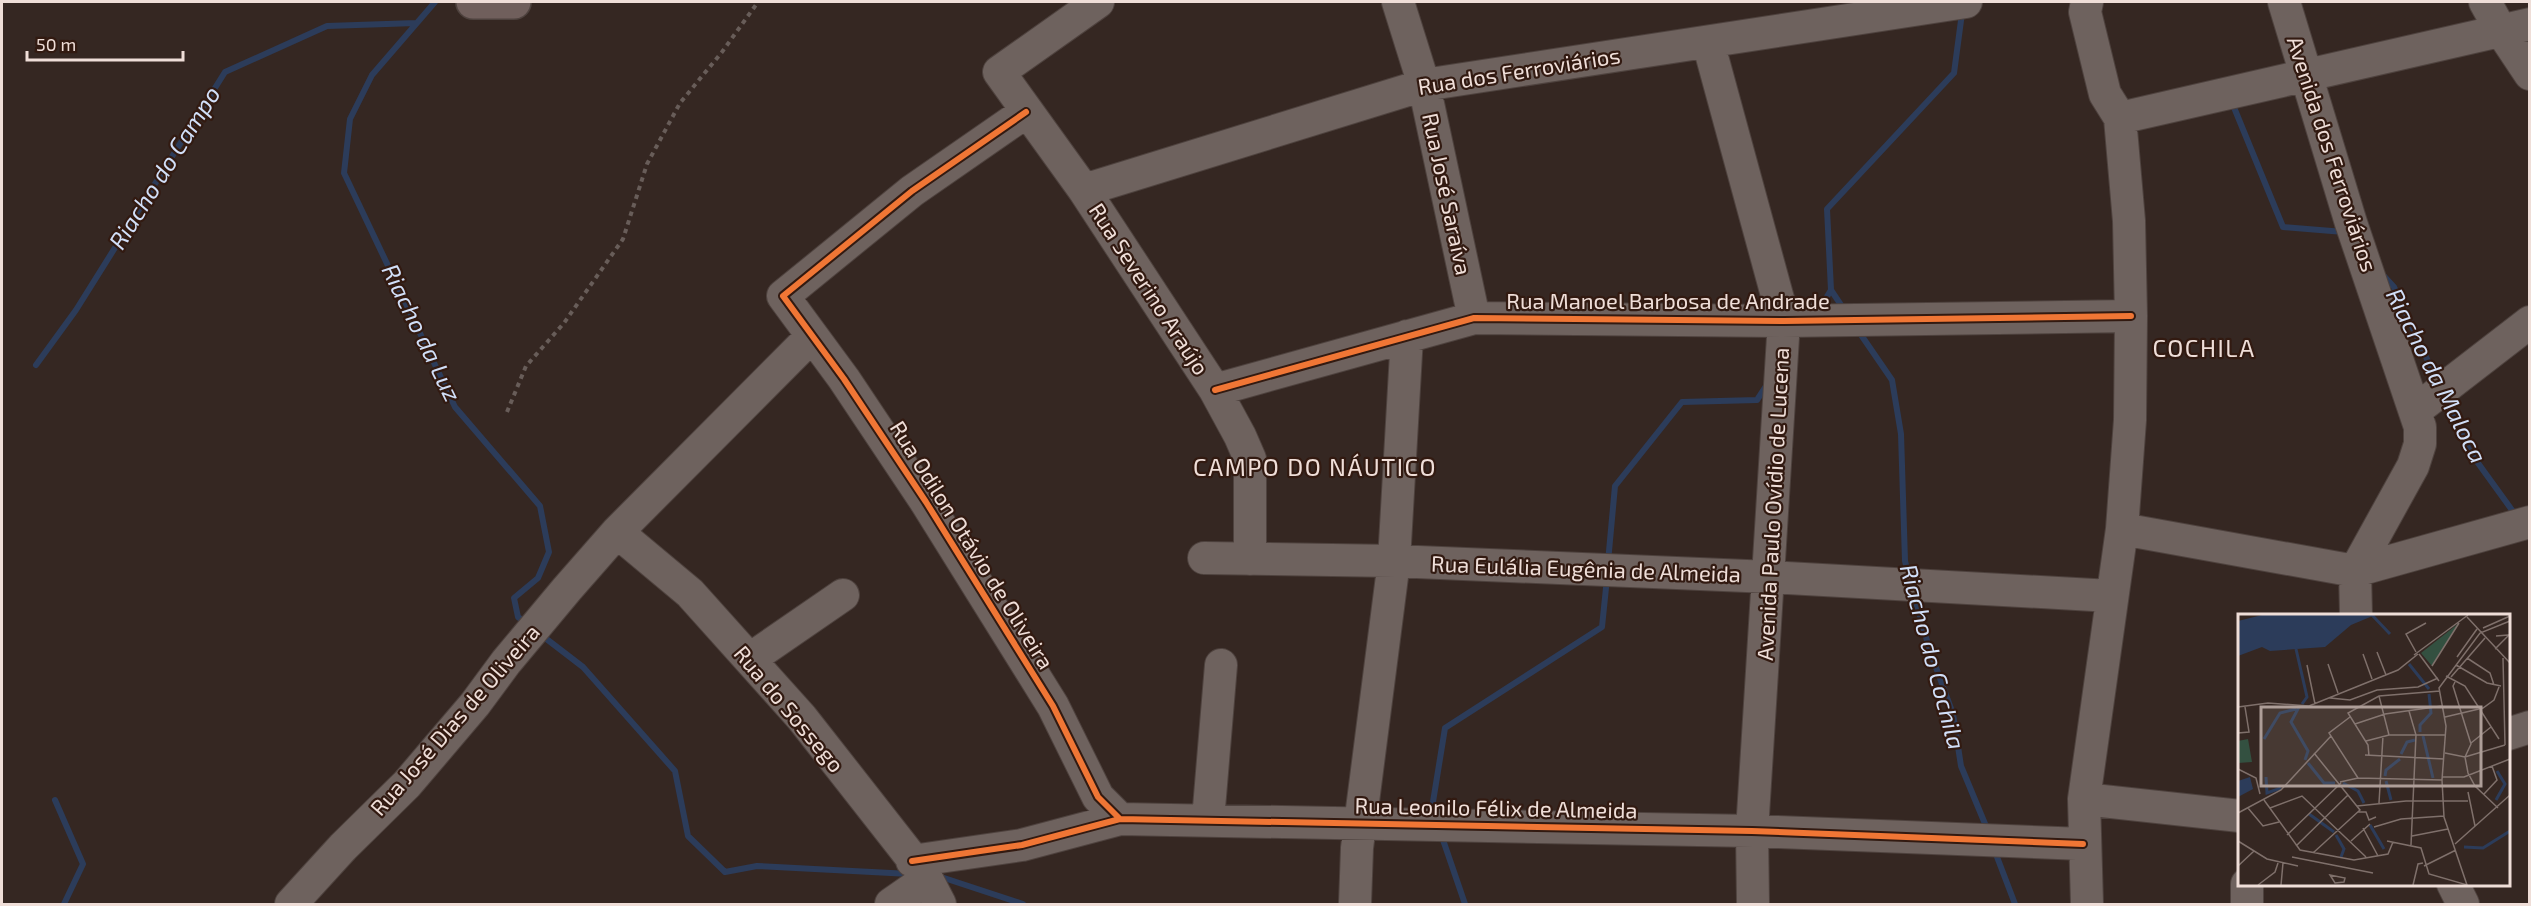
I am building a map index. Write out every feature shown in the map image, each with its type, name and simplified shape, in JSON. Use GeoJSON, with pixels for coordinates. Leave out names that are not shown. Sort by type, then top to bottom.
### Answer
{"type":"FeatureCollection","features":[{"type":"Feature","properties":{"kind":"main road"},"geometry":{"type":"LineString","coordinates":[[473,2],[514,2]]}},
{"type":"Feature","properties":{"kind":"street","name":"Rua Severino Araújo"},"geometry":{"type":"LineString","coordinates":[[1098,2],[999,72],[1084,190],[1215,390],[1250,459],[1250,559]]}},
{"type":"Feature","properties":{"kind":"street","name":"Rua José Saraíva"},"geometry":{"type":"LineString","coordinates":[[1398,2],[1424,85],[1474,318]]}},
{"type":"Feature","properties":{"kind":"street","name":"Rua dos Ferroviários"},"geometry":{"type":"LineString","coordinates":[[1084,190],[1424,85],[1966,2]]}},
{"type":"Feature","properties":{"kind":"street"},"geometry":{"type":"LineString","coordinates":[[2087,2],[2085,12],[2105,94],[2120,118]]}},
{"type":"Feature","properties":{"kind":"street"},"geometry":{"type":"LineString","coordinates":[[2087,904],[2083,844],[2084,799],[2122,529],[2130,420],[2129,221],[2120,118],[2125,90],[2107,8],[2103,2]]}},
{"type":"Feature","properties":{"kind":"street","name":"Avenida dos Ferroviários"},"geometry":{"type":"LineString","coordinates":[[2284,2],[2351,223],[2416,410],[2420,444],[2413,466],[2355,571]]}},
{"type":"Feature","properties":{"kind":"street"},"geometry":{"type":"LineString","coordinates":[[2485,2],[2515,26],[2529,74]]}},
{"type":"Feature","properties":{"kind":"street"},"geometry":{"type":"LineString","coordinates":[[2120,118],[2515,26]]}},
{"type":"Feature","properties":{"kind":"street","name":"Avenida Paulo Ovídio de Lucena"},"geometry":{"type":"LineString","coordinates":[[1708,42],[1784,321],[1770,577],[1752,831],[1753,904]]}},
{"type":"Feature","properties":{"kind":"street","name":"Rua Odilon Otávio de Oliveira"},"geometry":{"type":"LineString","coordinates":[[1026,112],[912,191],[783,296],[844,379],[926,502],[1053,706],[1098,797],[1120,819]]}},
{"type":"Feature","properties":{"kind":"street","name":"Rua Manoel Barbosa de Andrade"},"geometry":{"type":"LineString","coordinates":[[1215,390],[1474,318],[1784,321],[2131,316]]}},
{"type":"Feature","properties":{"kind":"street"},"geometry":{"type":"LineString","coordinates":[[2416,410],[2529,322]]}},
{"type":"Feature","properties":{"kind":"street","name":"Rua José Dias de Oliveira"},"geometry":{"type":"LineString","coordinates":[[291,904],[343,847],[407,784],[616,532],[812,336]]}},
{"type":"Feature","properties":{"kind":"street"},"geometry":{"type":"LineString","coordinates":[[1355,904],[1357,848],[1362,824],[1394,561],[1407,336]]}},
{"type":"Feature","properties":{"kind":"street"},"geometry":{"type":"LineString","coordinates":[[2122,529],[2355,571],[2529,522]]}},
{"type":"Feature","properties":{"kind":"street","name":"Rua do Sossego"},"geometry":{"type":"LineString","coordinates":[[616,532],[690,593],[750,659],[802,718],[926,881]]}},
{"type":"Feature","properties":{"kind":"street","name":"Rua Eulália Eugênia de Almeida"},"geometry":{"type":"LineString","coordinates":[[1204,558],[1394,561],[1770,577],[2111,596]]}},
{"type":"Feature","properties":{"kind":"street"},"geometry":{"type":"LineString","coordinates":[[2355,571],[2356,614]]}},
{"type":"Feature","properties":{"kind":"street"},"geometry":{"type":"LineString","coordinates":[[750,659],[843,595]]}},
{"type":"Feature","properties":{"kind":"street"},"geometry":{"type":"LineString","coordinates":[[1208,820],[1221,665]]}},
{"type":"Feature","properties":{"kind":"street"},"geometry":{"type":"LineString","coordinates":[[2510,733],[2529,726]]}},
{"type":"Feature","properties":{"kind":"street"},"geometry":{"type":"LineString","coordinates":[[2084,799],[2238,816]]}},
{"type":"Feature","properties":{"kind":"street","name":"Rua Leonilo Félix de Almeida"},"geometry":{"type":"LineString","coordinates":[[926,881],[1022,845],[1120,819],[1752,831],[2083,844]]}},
{"type":"Feature","properties":{"kind":"street"},"geometry":{"type":"LineString","coordinates":[[891,904],[926,881]]}},
{"type":"Feature","properties":{"kind":"street"},"geometry":{"type":"LineString","coordinates":[[2247,885],[2247,904]]}},
{"type":"Feature","properties":{"kind":"street"},"geometry":{"type":"LineString","coordinates":[[2454,885],[2463,904]]}},
{"type":"Feature","properties":{"kind":"path"},"geometry":{"type":"LineString","coordinates":[[507,412],[526,366],[564,323],[623,239],[647,164],[680,103],[722,52],[758,2]]}},
{"type":"Feature","properties":{"kind":"waterway","name":"Riacho da Luz"},"geometry":{"type":"LineString","coordinates":[[435,2],[372,75],[350,119],[344,173],[455,407],[540,506],[549,552],[538,578],[514,598],[518,617],[526,623]]}},
{"type":"Feature","properties":{"kind":"waterway","name":"Riacho do Cochila"},"geometry":{"type":"LineString","coordinates":[[1845,311],[1831,290],[1827,209],[1954,73],[1962,13]]}},
{"type":"Feature","properties":{"kind":"waterway","name":"Riacho do Campo"},"geometry":{"type":"LineString","coordinates":[[36,365],[76,310],[225,72],[327,26],[416,23]]}},
{"type":"Feature","properties":{"kind":"waterway","name":"Riacho da Maloca"},"geometry":{"type":"LineString","coordinates":[[2233,105],[2283,227],[2344,232]]}},
{"type":"Feature","properties":{"kind":"waterway","name":"Riacho da Maloca"},"geometry":{"type":"LineString","coordinates":[[2383,275],[2394,287],[2438,383]]}},
{"type":"Feature","properties":{"kind":"waterway"},"geometry":{"type":"LineString","coordinates":[[1818,311],[1831,290]]}},
{"type":"Feature","properties":{"kind":"waterway","name":"Riacho do Cochila"},"geometry":{"type":"LineString","coordinates":[[1857,329],[1892,380],[1901,434],[1905,561],[1909,577]]}},
{"type":"Feature","properties":{"kind":"waterway"},"geometry":{"type":"LineString","coordinates":[[1608,562],[1615,486],[1682,402],[1757,400],[1768,383]]}},
{"type":"Feature","properties":{"kind":"waterway","name":"Riacho da Maloca"},"geometry":{"type":"LineString","coordinates":[[2445,398],[2470,452],[2517,517]]}},
{"type":"Feature","properties":{"kind":"waterway"},"geometry":{"type":"LineString","coordinates":[[1435,816],[1432,808],[1445,728],[1602,627],[1607,578]]}},
{"type":"Feature","properties":{"kind":"waterway","name":"Riacho do Cochila"},"geometry":{"type":"LineString","coordinates":[[1914,595],[1930,651],[1953,714],[1961,766],[1988,831]]}},
{"type":"Feature","properties":{"kind":"waterway","name":"Riacho da Luz"},"geometry":{"type":"LineString","coordinates":[[540,634],[583,667],[675,771],[688,836],[725,872],[757,866],[910,874]]}},
{"type":"Feature","properties":{"kind":"waterway"},"geometry":{"type":"LineString","coordinates":[[55,800],[83,864],[64,904]]}},
{"type":"Feature","properties":{"kind":"waterway"},"geometry":{"type":"LineString","coordinates":[[1441,834],[1465,904]]}},
{"type":"Feature","properties":{"kind":"waterway","name":"Riacho do Cochila"},"geometry":{"type":"LineString","coordinates":[[1994,849],[2015,904]]}},
{"type":"Feature","properties":{"kind":"waterway","name":"Riacho da Luz"},"geometry":{"type":"LineString","coordinates":[[938,876],[1023,904]]}},
{"type":"Feature","properties":{"kind":"cycle path"},"geometry":{"type":"LineString","coordinates":[[1026,112],[912,191],[783,296],[844,379],[926,502],[1053,706],[1098,797],[1120,819]]}},
{"type":"Feature","properties":{"kind":"cycle path"},"geometry":{"type":"LineString","coordinates":[[1215,390],[1474,318],[1784,321],[2131,316]]}},
{"type":"Feature","properties":{"kind":"cycle path"},"geometry":{"type":"LineString","coordinates":[[912,861],[1022,845],[1120,819],[1752,831],[2083,844]]}},
{"type":"Feature","properties":{"kind":"district","name":"COCHILA"},"geometry":{"type":"Point","coordinates":[2204,349]}},
{"type":"Feature","properties":{"kind":"district","name":"CAMPO DO NÁUTICO"},"geometry":{"type":"Point","coordinates":[1315,468]}}]}
